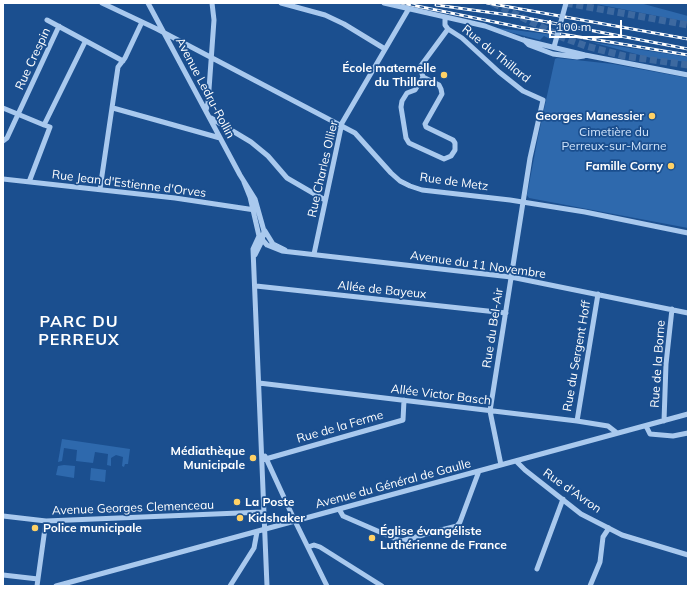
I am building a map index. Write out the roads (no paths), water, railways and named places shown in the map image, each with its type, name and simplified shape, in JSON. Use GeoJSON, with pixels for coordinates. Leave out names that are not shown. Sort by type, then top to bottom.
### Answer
{"type":"FeatureCollection","features":[{"type":"Feature","properties":{"kind":"street","name":"Rue de Metz"},"geometry":{"type":"LineString","coordinates":[[102,3],[211,56],[355,133],[391,173],[400,181],[410,186],[422,190],[523,202],[598,214],[604,217],[688,233]]}},
{"type":"Feature","properties":{"kind":"street","name":"Avenue Ledru-Rollin"},"geometry":{"type":"LineString","coordinates":[[148,3],[244,182],[255,198],[262,223],[261,236]]}},
{"type":"Feature","properties":{"kind":"street"},"geometry":{"type":"LineString","coordinates":[[206,110],[208,103],[214,20],[212,3]]}},
{"type":"Feature","properties":{"kind":"street"},"geometry":{"type":"LineString","coordinates":[[281,3],[325,15],[344,24],[385,49]]}},
{"type":"Feature","properties":{"kind":"street"},"geometry":{"type":"LineString","coordinates":[[384,3],[408,10],[486,26],[523,40],[585,55],[688,75]]}},
{"type":"Feature","properties":{"kind":"street"},"geometry":{"type":"LineString","coordinates":[[554,47],[566,3]]}},
{"type":"Feature","properties":{"kind":"street","name":"Rue Charles Ollier"},"geometry":{"type":"LineString","coordinates":[[314,254],[341,126],[408,10]]}},
{"type":"Feature","properties":{"kind":"street","name":"Rue du Thillard"},"geometry":{"type":"LineString","coordinates":[[445,17],[444,24],[448,28],[517,86],[543,100]]}},
{"type":"Feature","properties":{"kind":"street"},"geometry":{"type":"LineString","coordinates":[[47,20],[85,42],[123,60]]}},
{"type":"Feature","properties":{"kind":"street"},"geometry":{"type":"LineString","coordinates":[[100,189],[118,67],[142,22]]}},
{"type":"Feature","properties":{"kind":"street","name":"Rue Crespin"},"geometry":{"type":"LineString","coordinates":[[3,141],[7,138],[59,26]]}},
{"type":"Feature","properties":{"kind":"street"},"geometry":{"type":"LineString","coordinates":[[423,77],[415,90],[407,93],[402,101],[402,120],[406,138],[409,143],[444,159],[451,156],[455,150],[455,143],[453,140],[426,127],[425,124],[442,94],[442,89],[439,85],[423,77],[420,67],[448,28]]}},
{"type":"Feature","properties":{"kind":"street"},"geometry":{"type":"LineString","coordinates":[[523,40],[528,45],[553,54],[577,57],[585,55]]}},
{"type":"Feature","properties":{"kind":"street"},"geometry":{"type":"LineString","coordinates":[[44,125],[85,42]]}},
{"type":"Feature","properties":{"kind":"street","name":"Rue du Bel-Air"},"geometry":{"type":"LineString","coordinates":[[502,465],[490,411],[523,202],[543,100]]}},
{"type":"Feature","properties":{"kind":"street"},"geometry":{"type":"LineString","coordinates":[[3,108],[50,127],[29,182]]}},
{"type":"Feature","properties":{"kind":"street"},"geometry":{"type":"LineString","coordinates":[[113,108],[220,138]]}},
{"type":"Feature","properties":{"kind":"street"},"geometry":{"type":"LineString","coordinates":[[210,118],[251,142],[268,156],[287,178],[325,200]]}},
{"type":"Feature","properties":{"kind":"street","name":"Rue Jean d'Estienne d'Orves"},"geometry":{"type":"LineString","coordinates":[[3,179],[100,189],[252,209]]}},
{"type":"Feature","properties":{"kind":"street","name":"Avenue Ledru-Rollin"},"geometry":{"type":"LineString","coordinates":[[244,182],[256,225],[261,236]]}},
{"type":"Feature","properties":{"kind":"street","name":"Avenue Ledru-Rollin"},"geometry":{"type":"LineString","coordinates":[[252,209],[256,211],[262,223]]}},
{"type":"Feature","properties":{"kind":"street"},"geometry":{"type":"LineString","coordinates":[[261,236],[254,255],[259,383],[264,459],[263,512],[267,586]]}},
{"type":"Feature","properties":{"kind":"street","name":"Avenue du 11 Novembre"},"geometry":{"type":"LineString","coordinates":[[261,236],[288,251]]}},
{"type":"Feature","properties":{"kind":"street","name":"Avenue du 11 Novembre"},"geometry":{"type":"LineString","coordinates":[[261,236],[273,248],[288,251],[511,277],[688,312]]}},
{"type":"Feature","properties":{"kind":"street","name":"Allée de Bayeux"},"geometry":{"type":"LineString","coordinates":[[256,286],[506,312]]}},
{"type":"Feature","properties":{"kind":"street","name":"Rue du Sergent Hoff"},"geometry":{"type":"LineString","coordinates":[[577,421],[598,294]]}},
{"type":"Feature","properties":{"kind":"street","name":"Rue de la Borne"},"geometry":{"type":"LineString","coordinates":[[664,421],[666,364],[672,309]]}},
{"type":"Feature","properties":{"kind":"street","name":"Allée Victor Basch"},"geometry":{"type":"LineString","coordinates":[[259,383],[577,421],[608,426],[617,433]]}},
{"type":"Feature","properties":{"kind":"street","name":"Rue de la Ferme"},"geometry":{"type":"LineString","coordinates":[[264,459],[403,420],[404,400]]}},
{"type":"Feature","properties":{"kind":"street","name":"Avenue du Général de Gaulle"},"geometry":{"type":"LineString","coordinates":[[56,586],[688,414]]}},
{"type":"Feature","properties":{"kind":"street"},"geometry":{"type":"LineString","coordinates":[[646,426],[650,434],[672,436],[688,433]]}},
{"type":"Feature","properties":{"kind":"street"},"geometry":{"type":"LineString","coordinates":[[264,459],[327,586]]}},
{"type":"Feature","properties":{"kind":"street","name":"Rue d'Avron"},"geometry":{"type":"LineString","coordinates":[[516,461],[525,470],[564,499],[581,514],[622,535],[688,555]]}},
{"type":"Feature","properties":{"kind":"street"},"geometry":{"type":"LineString","coordinates":[[339,509],[343,516],[396,540],[402,541],[457,526],[460,522],[479,471]]}},
{"type":"Feature","properties":{"kind":"street"},"geometry":{"type":"LineString","coordinates":[[537,569],[564,499]]}},
{"type":"Feature","properties":{"kind":"street","name":"Avenue Georges Clemenceau"},"geometry":{"type":"LineString","coordinates":[[3,516],[46,521],[263,512]]}},
{"type":"Feature","properties":{"kind":"street"},"geometry":{"type":"LineString","coordinates":[[37,586],[46,521]]}},
{"type":"Feature","properties":{"kind":"street"},"geometry":{"type":"LineString","coordinates":[[590,586],[600,562],[604,537],[609,528]]}},
{"type":"Feature","properties":{"kind":"street"},"geometry":{"type":"LineString","coordinates":[[254,548],[257,532]]}},
{"type":"Feature","properties":{"kind":"street"},"geometry":{"type":"LineString","coordinates":[[230,586],[254,548],[260,544],[265,549]]}},
{"type":"Feature","properties":{"kind":"street"},"geometry":{"type":"LineString","coordinates":[[308,547],[314,545],[320,547],[382,586]]}},
{"type":"Feature","properties":{"kind":"street"},"geometry":{"type":"LineString","coordinates":[[3,575],[38,579]]}},
{"type":"Feature","properties":{"kind":"tunnel"},"geometry":{"type":"LineString","coordinates":[[493,3],[564,38],[586,46],[624,56],[688,65]]}},
{"type":"Feature","properties":{"kind":"tunnel"},"geometry":{"type":"LineString","coordinates":[[566,3],[688,25]]}},
{"type":"Feature","properties":{"kind":"railway"},"geometry":{"type":"LineString","coordinates":[[402,3],[519,27],[688,55]]}},
{"type":"Feature","properties":{"kind":"railway"},"geometry":{"type":"LineString","coordinates":[[487,3],[688,39]]}},
{"type":"Feature","properties":{"kind":"railway"},"geometry":{"type":"LineString","coordinates":[[436,5],[516,16],[688,49]]}},
{"type":"Feature","properties":{"kind":"place","name":"École maternelle du Thillard"},"geometry":{"type":"Point","coordinates":[444,75]}},
{"type":"Feature","properties":{"kind":"place","name":"Georges Manessier"},"geometry":{"type":"Point","coordinates":[652,116]}},
{"type":"Feature","properties":{"kind":"place","name":"Famille Corny"},"geometry":{"type":"Point","coordinates":[671,166]}},
{"type":"Feature","properties":{"kind":"place","name":"Médiathèque Municipale"},"geometry":{"type":"Point","coordinates":[253,458]}},
{"type":"Feature","properties":{"kind":"place","name":"La Poste"},"geometry":{"type":"Point","coordinates":[237,502]}},
{"type":"Feature","properties":{"kind":"place","name":"Kidshaker"},"geometry":{"type":"Point","coordinates":[240,518]}},
{"type":"Feature","properties":{"kind":"place","name":"Police municipale"},"geometry":{"type":"Point","coordinates":[35,528]}},
{"type":"Feature","properties":{"kind":"place","name":"Église évangéliste Luthérienne de France"},"geometry":{"type":"Point","coordinates":[372,538]}},
{"type":"Feature","properties":{"kind":"district","name":"PARC DU PERREUX"},"geometry":{"type":"Point","coordinates":[79,331]}},
{"type":"Feature","properties":{"kind":"park label","name":"Cimetière du Perreux-sur-Marne"},"geometry":{"type":"Point","coordinates":[614,139]}}]}
